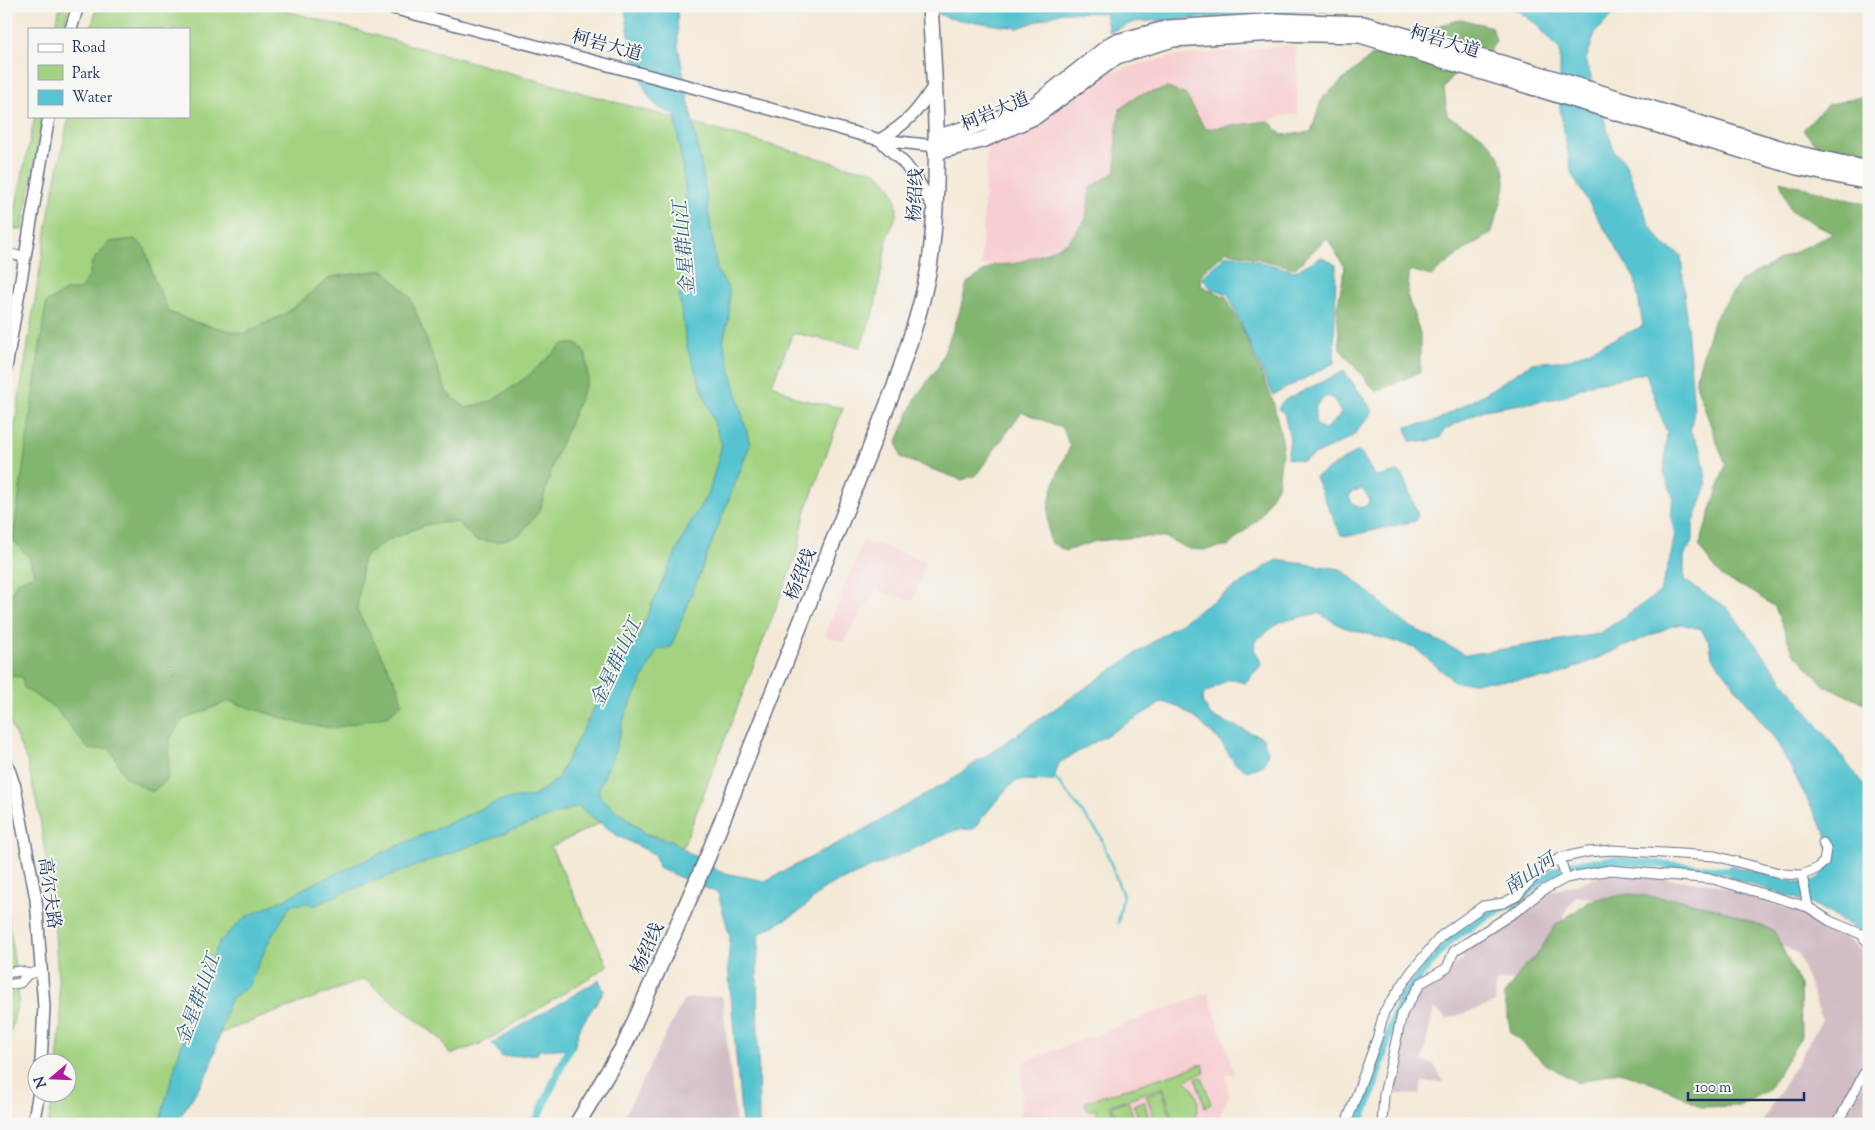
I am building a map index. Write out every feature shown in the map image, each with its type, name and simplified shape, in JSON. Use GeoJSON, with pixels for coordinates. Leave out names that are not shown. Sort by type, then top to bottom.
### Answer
{"type":"FeatureCollection","features":[{"type":"Feature","properties":{"kind":"main road","name":"杨绍线"},"geometry":{"type":"LineString","coordinates":[[577,1124],[624,1044],[708,856],[895,386],[918,318],[930,255],[934,208],[936,146],[931,10]]}},
{"type":"Feature","properties":{"kind":"main road","name":"柯岩大道"},"geometry":{"type":"LineString","coordinates":[[936,146],[1031,108],[1113,43],[1169,28],[1277,22],[1363,24],[1536,73],[1800,154],[1869,169]]}},
{"type":"Feature","properties":{"kind":"main road","name":"柯岩大道"},"geometry":{"type":"LineString","coordinates":[[936,146],[985,139],[1036,116],[1117,56],[1173,39],[1276,32],[1360,35],[1797,167],[1869,182]]}},
{"type":"Feature","properties":{"kind":"street"},"geometry":{"type":"LineString","coordinates":[[71,28],[78,6]]}},
{"type":"Feature","properties":{"kind":"street","name":"柯岩大道"},"geometry":{"type":"LineString","coordinates":[[385,6],[699,89],[880,140],[936,146]]}},
{"type":"Feature","properties":{"kind":"street"},"geometry":{"type":"LineString","coordinates":[[934,208],[918,181],[904,163],[880,140],[904,124],[920,107],[935,84]]}},
{"type":"Feature","properties":{"kind":"street"},"geometry":{"type":"LineString","coordinates":[[6,368],[49,118]]}},
{"type":"Feature","properties":{"kind":"street"},"geometry":{"type":"LineString","coordinates":[[6,253],[24,257]]}},
{"type":"Feature","properties":{"kind":"street","name":"高尔夫路"},"geometry":{"type":"LineString","coordinates":[[6,761],[15,787],[36,899],[44,1007],[42,1052]]}},
{"type":"Feature","properties":{"kind":"street"},"geometry":{"type":"LineString","coordinates":[[1346,1124],[1372,1053],[1384,1012],[1411,972],[1441,936],[1483,906],[1503,903],[1517,896],[1540,871],[1560,858],[1588,852],[1612,850],[1715,856],[1783,874],[1802,875],[1816,869],[1824,862],[1826,849],[1823,843]]}},
{"type":"Feature","properties":{"kind":"street"},"geometry":{"type":"LineString","coordinates":[[1560,858],[1566,878]]}},
{"type":"Feature","properties":{"kind":"street"},"geometry":{"type":"LineString","coordinates":[[1382,1124],[1384,1095],[1402,1014],[1421,983],[1447,968],[1454,951],[1518,910],[1542,891],[1566,878],[1610,870],[1713,879],[1808,907],[1830,921],[1861,934],[1869,944]]}},
{"type":"Feature","properties":{"kind":"street"},"geometry":{"type":"LineString","coordinates":[[1802,875],[1808,907]]}},
{"type":"Feature","properties":{"kind":"street"},"geometry":{"type":"LineString","coordinates":[[6,973],[20,971],[28,974],[41,971]]}},
{"type":"Feature","properties":{"kind":"street"},"geometry":{"type":"LineString","coordinates":[[1411,972],[1421,983]]}},
{"type":"Feature","properties":{"kind":"street"},"geometry":{"type":"LineString","coordinates":[[6,985],[20,983],[28,974]]}},
{"type":"Feature","properties":{"kind":"street"},"geometry":{"type":"LineString","coordinates":[[1836,1124],[1869,1064]]}},
{"type":"Feature","properties":{"kind":"street"},"geometry":{"type":"LineString","coordinates":[[33,1124],[37,1102]]}},
{"type":"Feature","properties":{"kind":"shaded area"},"geometry":{"type":"Polygon","coordinates":[[[1291,45],[1296,48],[1298,114],[1285,115],[1269,121],[1205,129],[1186,95],[1116,135],[1116,171],[1090,188],[1086,219],[1068,242],[1043,254],[1012,264],[981,266],[987,147],[1042,121],[1106,73],[1169,57],[1291,45]]]}},
{"type":"Feature","properties":{"kind":"shaded area"},"geometry":{"type":"Polygon","coordinates":[[[863,540],[926,561],[913,601],[876,590],[843,642],[825,636],[863,540]]]}},
{"type":"Feature","properties":{"kind":"shaded area"},"geometry":{"type":"Polygon","coordinates":[[[1608,874],[1711,883],[1827,922],[1869,957],[1869,1054],[1836,1124],[1761,1124],[1822,1020],[1798,953],[1703,911],[1576,896],[1563,915],[1569,939],[1517,980],[1496,981],[1495,1003],[1447,1019],[1434,1008],[1422,1062],[1434,1065],[1444,1082],[1422,1082],[1420,1095],[1392,1094],[1406,1015],[1423,985],[1463,960],[1462,949],[1543,894],[1608,874]]]}},
{"type":"Feature","properties":{"kind":"shaded area"},"geometry":{"type":"Polygon","coordinates":[[[1208,993],[1235,1074],[1226,1075],[1229,1096],[1215,1124],[1020,1124],[1023,1062],[1208,993]]]}},
{"type":"Feature","properties":{"kind":"shaded area"},"geometry":{"type":"Polygon","coordinates":[[[722,996],[736,1124],[620,1124],[684,999],[722,996]]]}},
{"type":"Feature","properties":{"kind":"shaded area"},"geometry":{"type":"Polygon","coordinates":[[[1869,1074],[1869,1116],[1864,1122],[1847,1112],[1869,1074]]]}},
{"type":"Feature","properties":{"kind":"green space"},"geometry":{"type":"Polygon","coordinates":[[[60,6],[69,6],[64,28],[55,28],[60,6]]]}},
{"type":"Feature","properties":{"kind":"green space"},"geometry":{"type":"Polygon","coordinates":[[[97,6],[269,6],[857,169],[872,171],[879,174],[889,186],[896,200],[897,208],[893,225],[888,234],[874,312],[860,347],[793,333],[772,384],[799,399],[843,408],[805,513],[798,551],[683,847],[665,838],[647,834],[620,813],[551,847],[608,966],[483,1043],[450,1055],[442,1040],[364,979],[215,1035],[170,1124],[48,1124],[52,1102],[78,1102],[78,1052],[58,1052],[61,1023],[54,918],[40,818],[27,761],[6,714],[6,480],[50,207],[69,118],[190,118],[190,28],[91,28],[97,6]]]}},
{"type":"Feature","properties":{"kind":"green space"},"geometry":{"type":"Polygon","coordinates":[[[1461,19],[1492,27],[1496,41],[1487,55],[1459,67],[1444,88],[1447,116],[1478,133],[1494,148],[1503,169],[1505,187],[1492,232],[1456,256],[1431,276],[1410,270],[1407,295],[1420,333],[1420,372],[1376,392],[1340,349],[1337,308],[1345,268],[1327,238],[1295,268],[1227,251],[1202,273],[1200,285],[1226,297],[1243,330],[1273,401],[1283,445],[1278,484],[1259,518],[1228,546],[1203,550],[1189,549],[1165,537],[1138,537],[1096,541],[1066,551],[1050,542],[1048,516],[1051,493],[1070,447],[1063,428],[1022,412],[976,475],[962,480],[901,458],[897,441],[916,397],[939,366],[959,314],[967,283],[994,265],[1013,264],[1043,254],[1068,242],[1086,219],[1090,188],[1116,171],[1116,135],[1120,109],[1139,95],[1168,88],[1186,95],[1205,129],[1269,121],[1282,135],[1311,132],[1322,98],[1389,41],[1461,19]]]}},
{"type":"Feature","properties":{"kind":"green space"},"geometry":{"type":"Polygon","coordinates":[[[1869,95],[1869,159],[1854,148],[1818,147],[1803,130],[1827,105],[1869,95]]]}},
{"type":"Feature","properties":{"kind":"green space"},"geometry":{"type":"Polygon","coordinates":[[[35,118],[44,118],[22,230],[11,228],[35,118]]]}},
{"type":"Feature","properties":{"kind":"green space"},"geometry":{"type":"Polygon","coordinates":[[[1780,181],[1869,205],[1869,703],[1864,703],[1825,686],[1793,652],[1775,607],[1753,592],[1722,577],[1699,547],[1726,464],[1695,381],[1714,319],[1741,281],[1786,256],[1833,234],[1791,211],[1780,181]]]}},
{"type":"Feature","properties":{"kind":"green space"},"geometry":{"type":"Polygon","coordinates":[[[135,239],[145,248],[154,279],[169,312],[194,322],[243,334],[285,314],[331,277],[384,270],[410,297],[447,393],[466,408],[492,401],[527,377],[563,344],[578,344],[586,355],[588,379],[554,461],[540,510],[520,534],[498,542],[475,540],[457,522],[428,524],[388,540],[363,558],[357,610],[398,687],[402,703],[389,715],[335,728],[301,724],[229,701],[182,720],[170,739],[168,779],[152,792],[125,777],[110,748],[89,750],[55,708],[24,688],[22,677],[7,676],[6,668],[6,610],[16,583],[34,575],[29,557],[13,540],[46,303],[67,290],[80,290],[89,276],[92,262],[109,242],[135,239]]]}},
{"type":"Feature","properties":{"kind":"green space"},"geometry":{"type":"Polygon","coordinates":[[[1629,894],[1683,900],[1725,911],[1774,931],[1800,985],[1801,1037],[1768,1090],[1739,1106],[1701,1107],[1672,1091],[1618,1071],[1578,1083],[1544,1063],[1511,1033],[1504,995],[1524,967],[1537,955],[1556,925],[1591,900],[1629,894]]]}},
{"type":"Feature","properties":{"kind":"green space"},"geometry":{"type":"Polygon","coordinates":[[[6,898],[19,998],[6,1051],[6,898]]]}},
{"type":"Feature","properties":{"kind":"green space"},"geometry":{"type":"Polygon","coordinates":[[[1203,1064],[1205,1072],[1185,1080],[1194,1090],[1198,1100],[1197,1112],[1190,1124],[1168,1124],[1174,1121],[1163,1087],[1110,1105],[1116,1124],[1096,1124],[1097,1109],[1088,1111],[1085,1102],[1203,1064]]]}},
{"type":"Feature","properties":{"kind":"green space"},"geometry":{"type":"Polygon","coordinates":[[[1202,1077],[1211,1104],[1205,1107],[1196,1079],[1202,1077]]]}},
{"type":"Feature","properties":{"kind":"green space"},"geometry":{"type":"Polygon","coordinates":[[[1162,1089],[1172,1120],[1156,1124],[1146,1095],[1162,1089]]]}},
{"type":"Feature","properties":{"kind":"green space"},"geometry":{"type":"Polygon","coordinates":[[[1128,1101],[1136,1124],[1118,1124],[1112,1106],[1128,1101]]]}},
{"type":"Feature","properties":{"kind":"green space"},"geometry":{"type":"Polygon","coordinates":[[[1144,1101],[1150,1122],[1140,1124],[1134,1105],[1144,1101]]]}},
{"type":"Feature","properties":{"kind":"water"},"geometry":{"type":"Polygon","coordinates":[[[625,6],[677,6],[678,46],[704,180],[717,271],[729,289],[729,317],[723,341],[750,445],[671,647],[657,650],[626,712],[614,754],[598,790],[600,797],[647,835],[672,842],[720,872],[765,881],[856,834],[949,781],[1276,560],[1341,569],[1407,625],[1466,655],[1599,634],[1660,592],[1675,534],[1671,519],[1673,496],[1664,473],[1667,433],[1646,373],[1590,384],[1559,398],[1483,410],[1444,430],[1440,438],[1422,442],[1410,441],[1406,427],[1436,421],[1486,393],[1532,363],[1568,360],[1643,326],[1635,279],[1572,175],[1560,109],[1560,50],[1535,23],[1517,10],[1501,6],[1622,6],[1595,33],[1586,60],[1614,151],[1625,162],[1650,226],[1664,245],[1681,255],[1694,410],[1690,431],[1701,449],[1707,485],[1693,524],[1693,540],[1684,556],[1684,580],[1727,608],[1869,792],[1869,936],[1813,904],[1728,877],[1730,865],[1798,883],[1814,880],[1831,863],[1827,836],[1777,742],[1712,656],[1710,644],[1701,629],[1681,624],[1672,626],[1551,678],[1456,683],[1414,647],[1343,627],[1318,613],[1280,622],[1255,641],[1254,649],[1262,664],[1245,683],[1229,679],[1204,694],[1202,701],[1211,716],[1263,738],[1268,753],[1264,765],[1247,771],[1234,762],[1220,741],[1199,721],[1180,708],[1163,702],[1059,763],[1053,781],[1019,780],[1008,787],[973,829],[956,830],[826,887],[800,911],[759,934],[757,967],[759,1124],[742,1124],[728,964],[730,937],[718,893],[660,869],[654,854],[618,836],[578,806],[342,893],[314,906],[308,903],[291,905],[270,939],[248,987],[230,999],[209,1071],[180,1117],[178,1124],[159,1124],[178,1056],[211,960],[220,941],[246,917],[306,887],[501,800],[535,796],[557,779],[603,691],[637,641],[651,606],[691,521],[709,492],[722,445],[687,347],[679,296],[692,267],[685,187],[675,115],[657,106],[644,87],[631,44],[625,6]]]}},
{"type":"Feature","properties":{"kind":"water"},"geometry":{"type":"Polygon","coordinates":[[[921,6],[1389,6],[1134,22],[1109,32],[1105,13],[1062,12],[1018,28],[948,18],[921,6]]]}},
{"type":"Feature","properties":{"kind":"water"},"geometry":{"type":"Polygon","coordinates":[[[1234,255],[1295,271],[1322,257],[1336,265],[1334,363],[1273,395],[1228,294],[1211,288],[1202,278],[1225,256],[1234,255]]]}},
{"type":"Feature","properties":{"kind":"water"},"geometry":{"type":"Polygon","coordinates":[[[1344,371],[1373,411],[1352,437],[1302,461],[1287,458],[1290,439],[1284,413],[1278,409],[1283,401],[1344,371]],[[1328,396],[1316,408],[1316,425],[1325,429],[1341,413],[1333,398],[1328,396]]]}},
{"type":"Feature","properties":{"kind":"water"},"geometry":{"type":"Polygon","coordinates":[[[1358,451],[1378,477],[1396,472],[1402,474],[1418,515],[1415,521],[1349,536],[1341,535],[1315,477],[1358,451]],[[1362,489],[1353,491],[1349,496],[1352,503],[1360,508],[1368,505],[1369,498],[1362,489]]]}},
{"type":"Feature","properties":{"kind":"water"},"geometry":{"type":"Polygon","coordinates":[[[599,980],[604,991],[580,1027],[574,1048],[538,1050],[538,1054],[502,1057],[492,1043],[599,980]]]}},
{"type":"Feature","properties":{"kind":"waterway"},"geometry":{"type":"LineString","coordinates":[[1053,775],[1100,835],[1123,896],[1118,923]]}},
{"type":"Feature","properties":{"kind":"waterway","name":"南山河"},"geometry":{"type":"LineString","coordinates":[[1359,1124],[1372,1093],[1399,1001],[1450,940],[1485,917],[1521,899],[1541,879],[1568,865],[1612,860],[1724,870],[1738,874]]}},
{"type":"Feature","properties":{"kind":"waterway"},"geometry":{"type":"LineString","coordinates":[[535,1124],[569,1048]]}},
{"type":"Feature","properties":{"kind":"water label","name":"金星群山江"},"geometry":{"type":"Point","coordinates":[683,248]}},
{"type":"Feature","properties":{"kind":"water label","name":"金星群山江"},"geometry":{"type":"Point","coordinates":[615,662]}},
{"type":"Feature","properties":{"kind":"water label","name":"金星群山江"},"geometry":{"type":"Point","coordinates":[197,999]}}]}
